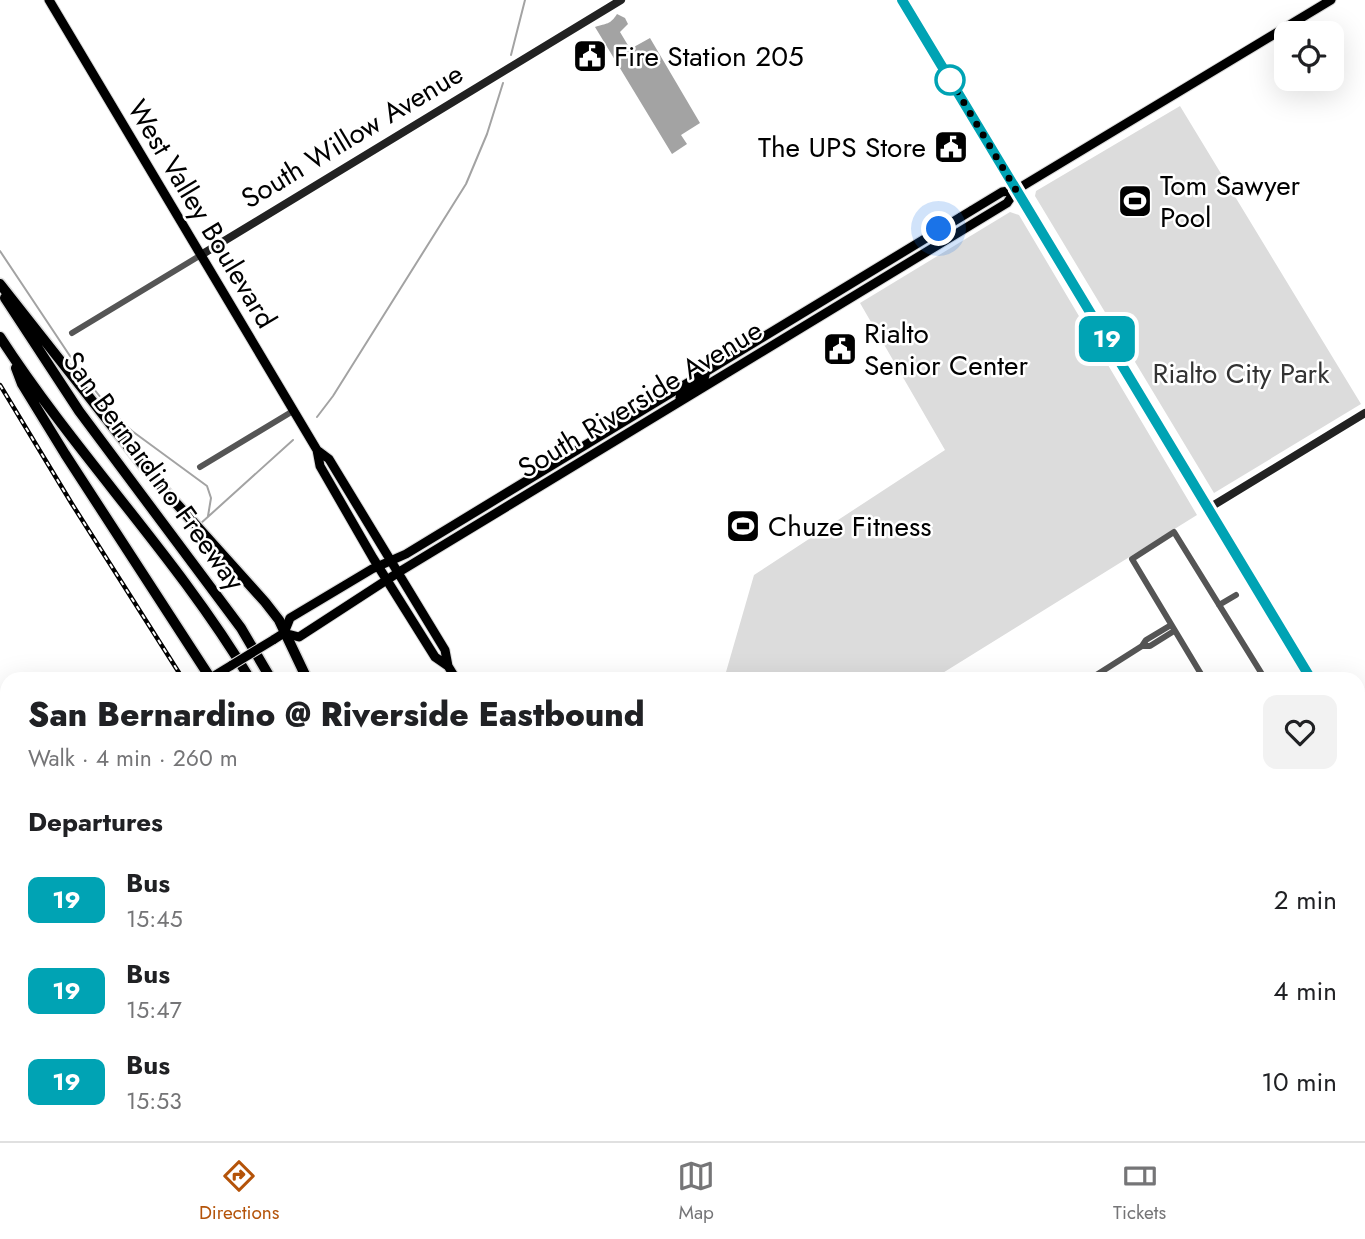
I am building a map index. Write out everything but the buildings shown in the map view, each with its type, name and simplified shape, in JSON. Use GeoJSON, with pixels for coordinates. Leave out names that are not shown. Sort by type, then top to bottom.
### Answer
{"type":"FeatureCollection","features":[{"type":"Feature","properties":{"kind":"highway"},"geometry":{"type":"LineString","coordinates":[[0,284],[149,473],[265,602],[279,620],[304,672]]}},
{"type":"Feature","properties":{"kind":"highway","name":"San Bernardino Freeway"},"geometry":{"type":"LineString","coordinates":[[0,290],[79,411],[241,628],[267,672]]}},
{"type":"Feature","properties":{"kind":"highway","name":"San Bernardino Freeway"},"geometry":{"type":"LineString","coordinates":[[0,337],[71,436],[165,554],[246,672]]}},
{"type":"Feature","properties":{"kind":"highway"},"geometry":{"type":"LineString","coordinates":[[12,356],[22,384],[209,672]]}},
{"type":"Feature","properties":{"kind":"main road","name":"West Valley Boulevard"},"geometry":{"type":"LineString","coordinates":[[49,0],[317,450],[320,466],[383,573],[435,657],[448,666]]}},
{"type":"Feature","properties":{"kind":"main road","name":"South Willow Avenue"},"geometry":{"type":"LineString","coordinates":[[201,256],[621,0]]}},
{"type":"Feature","properties":{"kind":"main road"},"geometry":{"type":"LineString","coordinates":[[902,0],[1209,508],[1305,672]]}},
{"type":"Feature","properties":{"kind":"main road","name":"South Riverside Avenue"},"geometry":{"type":"LineString","coordinates":[[284,633],[299,637],[383,573],[706,371],[1002,192],[1016,190],[1331,0]]}},
{"type":"Feature","properties":{"kind":"main road","name":"South Riverside Avenue"},"geometry":{"type":"LineString","coordinates":[[220,672],[284,633],[290,618],[396,566],[678,403],[1007,203],[1016,190]]}},
{"type":"Feature","properties":{"kind":"main road"},"geometry":{"type":"LineString","coordinates":[[678,403],[681,394],[704,379],[706,371]]}},
{"type":"Feature","properties":{"kind":"main road"},"geometry":{"type":"LineString","coordinates":[[1209,508],[1365,413]]}},
{"type":"Feature","properties":{"kind":"main road","name":"West Valley Boulevard"},"geometry":{"type":"LineString","coordinates":[[317,450],[329,459],[396,566],[446,650],[448,666]]}},
{"type":"Feature","properties":{"kind":"main road"},"geometry":{"type":"LineString","coordinates":[[448,666],[452,672]]}},
{"type":"Feature","properties":{"kind":"street","name":"South Willow Avenue"},"geometry":{"type":"LineString","coordinates":[[72,333],[201,256]]}},
{"type":"Feature","properties":{"kind":"street"},"geometry":{"type":"LineString","coordinates":[[200,467],[293,411]]}},
{"type":"Feature","properties":{"kind":"street"},"geometry":{"type":"LineString","coordinates":[[1200,672],[1132,559],[1174,532],[1261,672]]}},
{"type":"Feature","properties":{"kind":"street"},"geometry":{"type":"LineString","coordinates":[[1219,605],[1236,595]]}},
{"type":"Feature","properties":{"kind":"street"},"geometry":{"type":"LineString","coordinates":[[1101,672],[1142,646],[1150,646],[1172,628]]}},
{"type":"Feature","properties":{"kind":"green space","name":"Rialto City Park"},"geometry":{"type":"Polygon","coordinates":[[[1180,106],[1361,404],[1214,493],[1035,196],[1036,191],[1180,106]]]}},
{"type":"Feature","properties":{"kind":"green space"},"geometry":{"type":"Polygon","coordinates":[[[1010,212],[1019,215],[1197,515],[944,672],[726,672],[754,575],[945,450],[860,303],[1010,212]]]}},
{"type":"Feature","properties":{"kind":"shaded area"},"geometry":{"type":"Polygon","coordinates":[[[617,14],[625,18],[628,24],[620,32],[629,47],[632,48],[650,38],[700,123],[681,135],[687,144],[672,154],[595,27],[610,22],[617,14]]]}},
{"type":"Feature","properties":{"kind":"waterway"},"geometry":{"type":"LineString","coordinates":[[511,55],[525,0]]}},
{"type":"Feature","properties":{"kind":"waterway"},"geometry":{"type":"LineString","coordinates":[[317,417],[333,396],[466,184],[487,134],[503,83]]}},
{"type":"Feature","properties":{"kind":"waterway"},"geometry":{"type":"LineString","coordinates":[[0,251],[82,374],[113,413],[132,431],[207,486],[211,498],[208,516]]}},
{"type":"Feature","properties":{"kind":"waterway"},"geometry":{"type":"LineString","coordinates":[[200,524],[293,440]]}},
{"type":"Feature","properties":{"kind":"railway"},"geometry":{"type":"LineString","coordinates":[[0,385],[179,672]]}},
{"type":"Feature","properties":{"kind":"bus line","name":"19"},"geometry":{"type":"LineString","coordinates":[[902,0],[1307,672]]}},
{"type":"Feature","properties":{"kind":"place","name":"Fire Station 205"},"geometry":{"type":"Point","coordinates":[590,56]}},
{"type":"Feature","properties":{"kind":"place","name":"The UPS Store"},"geometry":{"type":"Point","coordinates":[951,147]}},
{"type":"Feature","properties":{"kind":"place","name":"Tom Sawyer Pool"},"geometry":{"type":"Point","coordinates":[1135,201]}},
{"type":"Feature","properties":{"kind":"place","name":"Rialto Senior Center"},"geometry":{"type":"Point","coordinates":[840,349]}},
{"type":"Feature","properties":{"kind":"place","name":"Chuze Fitness"},"geometry":{"type":"Point","coordinates":[743,526]}},
{"type":"Feature","properties":{"kind":"route"},"geometry":{"type":"LineString","coordinates":[[939,229],[1002,192],[1016,190],[945,71],[950,80]]}}]}
